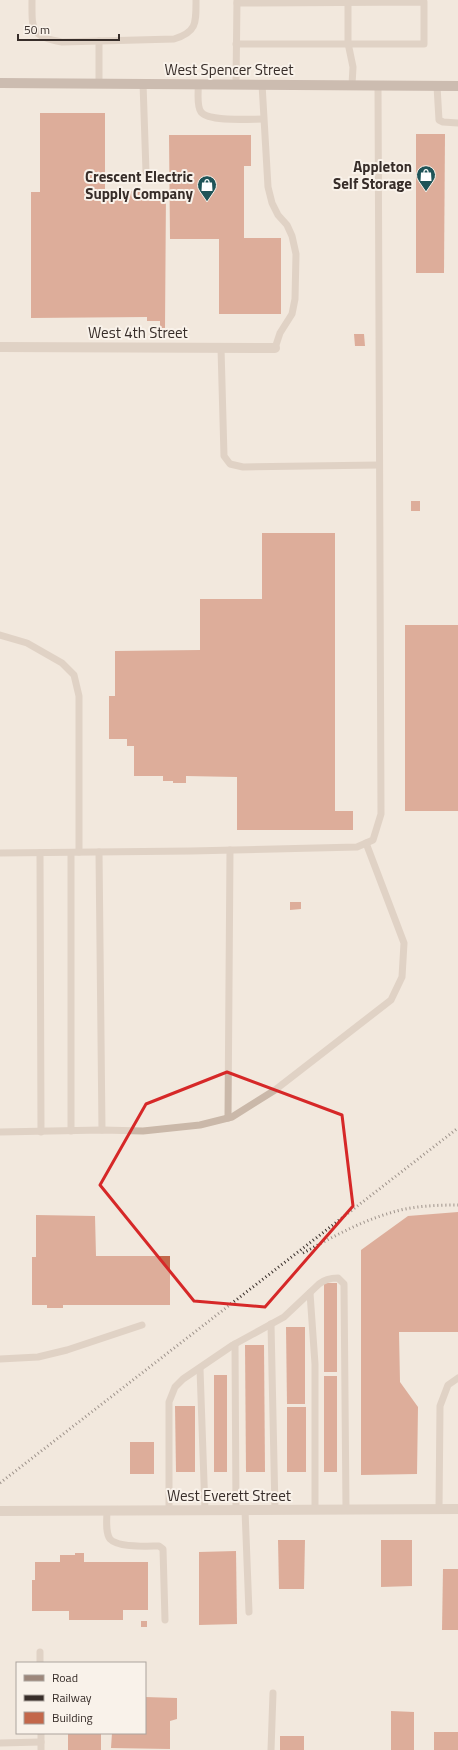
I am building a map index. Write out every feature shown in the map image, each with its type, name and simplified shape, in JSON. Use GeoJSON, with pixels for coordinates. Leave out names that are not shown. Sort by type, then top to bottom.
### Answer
{"type":"FeatureCollection","features":[{"type":"Feature","properties":{"kind":"street","name":"West Spencer Street"},"geometry":{"type":"LineString","coordinates":[[0,83],[458,86]]}},
{"type":"Feature","properties":{"kind":"street","name":"West 4th Street"},"geometry":{"type":"LineString","coordinates":[[0,347],[275,348]]}},
{"type":"Feature","properties":{"kind":"street","name":"West Everett Street"},"geometry":{"type":"LineString","coordinates":[[0,1511],[458,1509]]}},
{"type":"Feature","properties":{"kind":"lane"},"geometry":{"type":"LineString","coordinates":[[32,0],[32,23],[36,33],[46,39],[62,42],[174,39],[187,35],[194,25],[196,0]]}},
{"type":"Feature","properties":{"kind":"lane"},"geometry":{"type":"LineString","coordinates":[[236,44],[424,44],[424,2],[237,1],[236,44],[236,84]]}},
{"type":"Feature","properties":{"kind":"lane"},"geometry":{"type":"LineString","coordinates":[[348,1],[348,43],[353,67],[352,85]]}},
{"type":"Feature","properties":{"kind":"lane"},"geometry":{"type":"LineString","coordinates":[[98,41],[99,83]]}},
{"type":"Feature","properties":{"kind":"lane"},"geometry":{"type":"LineString","coordinates":[[143,83],[146,172]]}},
{"type":"Feature","properties":{"kind":"lane"},"geometry":{"type":"LineString","coordinates":[[198,84],[199,104],[201,111],[207,116],[217,118],[263,119]]}},
{"type":"Feature","properties":{"kind":"lane"},"geometry":{"type":"LineString","coordinates":[[262,84],[268,187],[272,203],[278,215],[287,225],[292,236],[296,254],[295,299],[292,314],[280,333],[275,348]]}},
{"type":"Feature","properties":{"kind":"lane"},"geometry":{"type":"LineString","coordinates":[[0,853],[357,847],[373,840],[381,814],[378,85]]}},
{"type":"Feature","properties":{"kind":"lane"},"geometry":{"type":"LineString","coordinates":[[437,86],[439,120],[443,122],[458,123]]}},
{"type":"Feature","properties":{"kind":"lane"},"geometry":{"type":"LineString","coordinates":[[221,348],[224,456],[230,464],[243,467],[380,465]]}},
{"type":"Feature","properties":{"kind":"lane"},"geometry":{"type":"LineString","coordinates":[[0,635],[27,643],[62,663],[74,675],[79,696],[79,852]]}},
{"type":"Feature","properties":{"kind":"lane"},"geometry":{"type":"LineString","coordinates":[[0,1132],[102,1130],[143,1131],[200,1125],[232,1117],[275,1090],[391,1000],[402,977],[404,942],[366,843]]}},
{"type":"Feature","properties":{"kind":"lane"},"geometry":{"type":"LineString","coordinates":[[228,1118],[230,850]]}},
{"type":"Feature","properties":{"kind":"lane"},"geometry":{"type":"LineString","coordinates":[[99,852],[102,1130]]}},
{"type":"Feature","properties":{"kind":"lane"},"geometry":{"type":"LineString","coordinates":[[40,853],[41,1132]]}},
{"type":"Feature","properties":{"kind":"lane"},"geometry":{"type":"LineString","coordinates":[[70,853],[71,1131]]}},
{"type":"Feature","properties":{"kind":"lane"},"geometry":{"type":"LineString","coordinates":[[169,1510],[170,1398],[175,1387],[183,1379],[235,1344],[284,1317],[325,1280],[338,1278],[344,1284],[346,1509]]}},
{"type":"Feature","properties":{"kind":"lane"},"geometry":{"type":"LineString","coordinates":[[310,1293],[314,1364],[315,1509]]}},
{"type":"Feature","properties":{"kind":"lane"},"geometry":{"type":"LineString","coordinates":[[271,1324],[275,1510]]}},
{"type":"Feature","properties":{"kind":"lane"},"geometry":{"type":"LineString","coordinates":[[0,1359],[38,1357],[67,1350],[142,1325]]}},
{"type":"Feature","properties":{"kind":"lane"},"geometry":{"type":"LineString","coordinates":[[235,1344],[241,1510],[249,1612]]}},
{"type":"Feature","properties":{"kind":"lane"},"geometry":{"type":"LineString","coordinates":[[200,1369],[204,1510]]}},
{"type":"Feature","properties":{"kind":"lane"},"geometry":{"type":"LineString","coordinates":[[439,1509],[440,1406],[448,1385],[458,1378]]}},
{"type":"Feature","properties":{"kind":"lane"},"geometry":{"type":"LineString","coordinates":[[107,1510],[108,1532],[110,1539],[118,1544],[160,1546],[163,1548],[165,1620]]}},
{"type":"Feature","properties":{"kind":"lane"},"geometry":{"type":"LineString","coordinates":[[40,1652],[40,1662]]}},
{"type":"Feature","properties":{"kind":"lane"},"geometry":{"type":"LineString","coordinates":[[271,1750],[272,1693]]}},
{"type":"Feature","properties":{"kind":"lane"},"geometry":{"type":"LineString","coordinates":[[41,1734],[41,1750]]}},
{"type":"Feature","properties":{"kind":"lane"},"geometry":{"type":"LineString","coordinates":[[0,1743],[41,1742]]}},
{"type":"Feature","properties":{"kind":"highlighted area"},"geometry":{"type":"Polygon","coordinates":[[[227,1072],[342,1115],[353,1206],[265,1307],[194,1301],[100,1185],[146,1104],[227,1072]]]}},
{"type":"Feature","properties":{"kind":"building"},"geometry":{"type":"Polygon","coordinates":[[[40,113],[105,113],[105,191],[166,191],[165,328],[160,328],[160,321],[147,321],[147,317],[31,318],[31,192],[40,192],[40,113]]]}},
{"type":"Feature","properties":{"kind":"building"},"geometry":{"type":"Polygon","coordinates":[[[416,134],[445,134],[444,273],[416,273],[416,134]]]}},
{"type":"Feature","properties":{"kind":"building","name":"Crescent Electric Supply Company"},"geometry":{"type":"Polygon","coordinates":[[[169,135],[251,135],[251,166],[244,166],[244,238],[281,238],[281,314],[219,314],[219,239],[170,239],[169,135]]]}},
{"type":"Feature","properties":{"kind":"building"},"geometry":{"type":"Polygon","coordinates":[[[354,334],[364,334],[365,346],[355,346],[354,334]]]}},
{"type":"Feature","properties":{"kind":"building"},"geometry":{"type":"Polygon","coordinates":[[[411,501],[420,501],[420,511],[411,511],[411,501]]]}},
{"type":"Feature","properties":{"kind":"building"},"geometry":{"type":"Polygon","coordinates":[[[262,533],[335,533],[335,811],[353,811],[353,830],[237,830],[237,777],[186,776],[186,783],[173,783],[173,781],[163,781],[163,776],[134,776],[134,746],[127,746],[127,739],[109,739],[109,696],[115,696],[115,651],[200,650],[200,599],[262,599],[262,533]]]}},
{"type":"Feature","properties":{"kind":"building"},"geometry":{"type":"Polygon","coordinates":[[[405,625],[458,625],[458,811],[405,811],[405,625]]]}},
{"type":"Feature","properties":{"kind":"building"},"geometry":{"type":"Polygon","coordinates":[[[290,902],[301,902],[301,909],[290,910],[290,902]]]}},
{"type":"Feature","properties":{"kind":"building"},"geometry":{"type":"Polygon","coordinates":[[[458,1212],[458,1332],[399,1332],[400,1382],[418,1407],[417,1474],[361,1475],[361,1250],[408,1216],[458,1212]]]}},
{"type":"Feature","properties":{"kind":"building"},"geometry":{"type":"Polygon","coordinates":[[[36,1215],[95,1216],[96,1256],[170,1256],[170,1305],[63,1305],[63,1308],[47,1308],[47,1305],[32,1305],[32,1257],[36,1257],[36,1215]]]}},
{"type":"Feature","properties":{"kind":"building"},"geometry":{"type":"Polygon","coordinates":[[[324,1283],[337,1283],[337,1372],[324,1372],[324,1283]]]}},
{"type":"Feature","properties":{"kind":"building"},"geometry":{"type":"Polygon","coordinates":[[[286,1327],[305,1327],[305,1404],[287,1404],[286,1327]]]}},
{"type":"Feature","properties":{"kind":"building"},"geometry":{"type":"Polygon","coordinates":[[[245,1345],[264,1345],[265,1472],[246,1472],[245,1345]]]}},
{"type":"Feature","properties":{"kind":"building"},"geometry":{"type":"Polygon","coordinates":[[[214,1375],[227,1375],[227,1472],[214,1472],[214,1375]]]}},
{"type":"Feature","properties":{"kind":"building"},"geometry":{"type":"Polygon","coordinates":[[[324,1376],[337,1376],[337,1472],[324,1472],[324,1376]]]}},
{"type":"Feature","properties":{"kind":"building"},"geometry":{"type":"Polygon","coordinates":[[[175,1406],[195,1406],[195,1472],[176,1472],[175,1406]]]}},
{"type":"Feature","properties":{"kind":"building"},"geometry":{"type":"Polygon","coordinates":[[[287,1407],[306,1407],[306,1472],[287,1472],[287,1407]]]}},
{"type":"Feature","properties":{"kind":"building"},"geometry":{"type":"Polygon","coordinates":[[[130,1442],[154,1442],[154,1474],[130,1474],[130,1442]]]}},
{"type":"Feature","properties":{"kind":"building"},"geometry":{"type":"Polygon","coordinates":[[[278,1540],[305,1540],[304,1589],[279,1589],[278,1540]]]}},
{"type":"Feature","properties":{"kind":"building"},"geometry":{"type":"Polygon","coordinates":[[[381,1540],[412,1540],[412,1586],[381,1587],[381,1540]]]}},
{"type":"Feature","properties":{"kind":"building"},"geometry":{"type":"Polygon","coordinates":[[[236,1551],[237,1624],[199,1625],[199,1552],[236,1551]]]}},
{"type":"Feature","properties":{"kind":"building"},"geometry":{"type":"Polygon","coordinates":[[[75,1553],[84,1553],[84,1562],[148,1562],[148,1610],[123,1610],[123,1620],[69,1620],[69,1611],[32,1611],[32,1580],[35,1580],[35,1562],[60,1562],[60,1555],[75,1555],[75,1553]]]}},
{"type":"Feature","properties":{"kind":"building"},"geometry":{"type":"Polygon","coordinates":[[[443,1569],[458,1569],[458,1630],[442,1630],[443,1569]]]}},
{"type":"Feature","properties":{"kind":"building"},"geometry":{"type":"Polygon","coordinates":[[[141,1621],[147,1621],[147,1627],[141,1627],[141,1621]]]}},
{"type":"Feature","properties":{"kind":"building"},"geometry":{"type":"Polygon","coordinates":[[[146,1697],[177,1698],[177,1719],[170,1721],[170,1749],[111,1748],[112,1734],[146,1734],[146,1697]]]}},
{"type":"Feature","properties":{"kind":"building"},"geometry":{"type":"Polygon","coordinates":[[[391,1711],[414,1712],[414,1750],[391,1750],[391,1711]]]}},
{"type":"Feature","properties":{"kind":"building"},"geometry":{"type":"Polygon","coordinates":[[[434,1732],[458,1732],[458,1750],[434,1750],[434,1732]]]}},
{"type":"Feature","properties":{"kind":"building"},"geometry":{"type":"Polygon","coordinates":[[[68,1734],[101,1734],[101,1750],[68,1750],[68,1734]]]}},
{"type":"Feature","properties":{"kind":"building"},"geometry":{"type":"Polygon","coordinates":[[[280,1736],[304,1736],[304,1750],[280,1750],[280,1736]]]}},
{"type":"Feature","properties":{"kind":"railway"},"geometry":{"type":"LineString","coordinates":[[0,1483],[458,1128]]}},
{"type":"Feature","properties":{"kind":"railway"},"geometry":{"type":"LineString","coordinates":[[303,1253],[356,1226],[390,1213],[415,1207],[458,1205]]}},
{"type":"Feature","properties":{"kind":"place","name":"Appleton Self Storage"},"geometry":{"type":"Point","coordinates":[426,192]}},
{"type":"Feature","properties":{"kind":"place","name":"Crescent Electric Supply Company"},"geometry":{"type":"Point","coordinates":[207,202]}}]}
